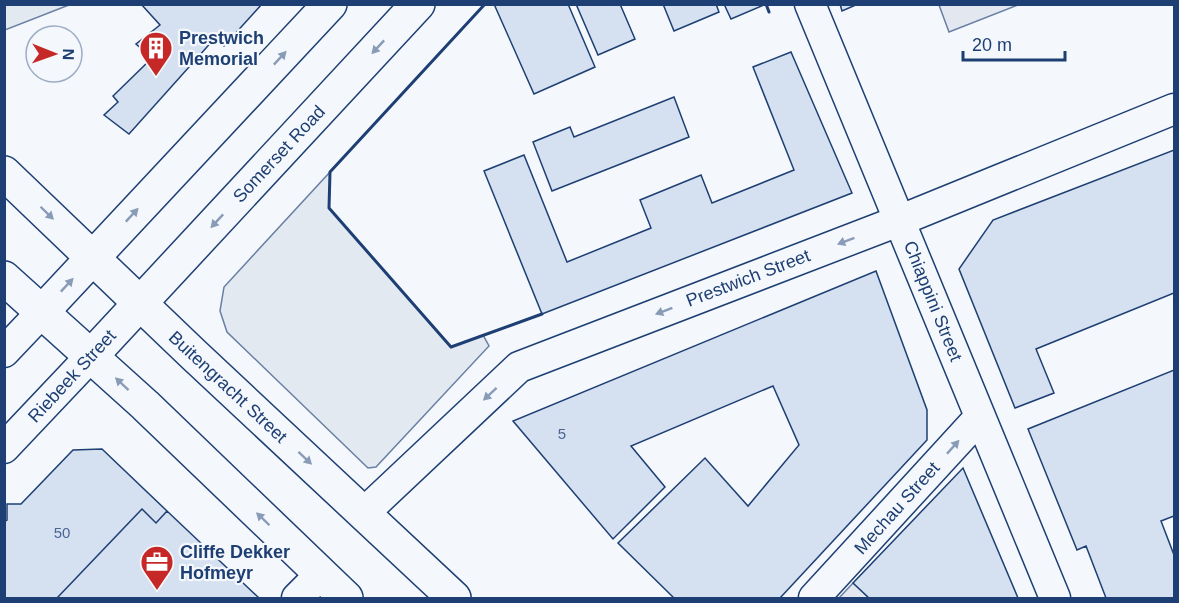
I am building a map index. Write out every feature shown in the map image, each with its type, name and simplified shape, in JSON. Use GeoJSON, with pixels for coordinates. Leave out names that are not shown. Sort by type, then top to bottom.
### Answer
{"type":"FeatureCollection","features":[{"type":"Feature","properties":{"kind":"main road"},"geometry":{"type":"LineString","coordinates":[[42,312],[330,4]]}},
{"type":"Feature","properties":{"kind":"main road","name":"Somerset Road"},"geometry":{"type":"LineString","coordinates":[[140,303],[418,4]]}},
{"type":"Feature","properties":{"kind":"main road","name":"Buitengracht Street"},"geometry":{"type":"LineString","coordinates":[[4,173],[454,598]]}},
{"type":"Feature","properties":{"kind":"main road"},"geometry":{"type":"LineString","coordinates":[[4,278],[92,355],[345,598]]}},
{"type":"Feature","properties":{"kind":"main road","name":"Riebeek Street"},"geometry":{"type":"LineString","coordinates":[[92,355],[140,303]]}},
{"type":"Feature","properties":{"kind":"street","name":"Chiappini Street"},"geometry":{"type":"LineString","coordinates":[[810,4],[1055,598]]}},
{"type":"Feature","properties":{"kind":"street","name":"Prestwich Street"},"geometry":{"type":"LineString","coordinates":[[364,513],[519,367],[900,220],[1174,109]]}},
{"type":"Feature","properties":{"kind":"street"},"geometry":{"type":"LineString","coordinates":[[4,352],[42,312]]}},
{"type":"Feature","properties":{"kind":"street","name":"Riebeek Street"},"geometry":{"type":"LineString","coordinates":[[4,448],[92,355]]}},
{"type":"Feature","properties":{"kind":"street","name":"Mechau Street"},"geometry":{"type":"LineString","coordinates":[[814,598],[979,418]]}},
{"type":"Feature","properties":{"kind":"street"},"geometry":{"type":"LineString","coordinates":[[297,598],[321,574]]}},
{"type":"Feature","properties":{"kind":"shaded area"},"geometry":{"type":"Polygon","coordinates":[[[5,4],[69,4],[69,5],[5,30],[5,4]]]}},
{"type":"Feature","properties":{"kind":"shaded area"},"geometry":{"type":"Polygon","coordinates":[[[939,5],[1018,5],[949,32],[939,5]]]}},
{"type":"Feature","properties":{"kind":"shaded area"},"geometry":{"type":"Polygon","coordinates":[[[330,172],[329,208],[451,347],[483,335],[489,346],[376,467],[368,468],[227,332],[220,311],[224,287],[330,172]]]}},
{"type":"Feature","properties":{"kind":"shaded area"},"geometry":{"type":"Polygon","coordinates":[[[853,583],[869,598],[839,598],[853,583]]]}},
{"type":"Feature","properties":{"kind":"building","name":"Prestwich Memorial"},"geometry":{"type":"Polygon","coordinates":[[[141,4],[262,4],[224,46],[215,38],[129,134],[104,115],[118,102],[113,96],[152,58],[136,44],[160,25],[141,4]]]}},
{"type":"Feature","properties":{"kind":"building"},"geometry":{"type":"Polygon","coordinates":[[[494,4],[568,4],[595,67],[534,94],[494,4]]]}},
{"type":"Feature","properties":{"kind":"building"},"geometry":{"type":"Polygon","coordinates":[[[576,4],[620,4],[635,39],[598,55],[576,4]]]}},
{"type":"Feature","properties":{"kind":"building"},"geometry":{"type":"Polygon","coordinates":[[[663,4],[716,4],[719,12],[674,31],[663,4]]]}},
{"type":"Feature","properties":{"kind":"building"},"geometry":{"type":"Polygon","coordinates":[[[724,4],[764,4],[764,5],[731,19],[724,4]]]}},
{"type":"Feature","properties":{"kind":"building"},"geometry":{"type":"Polygon","coordinates":[[[840,4],[858,4],[842,11],[840,4]]]}},
{"type":"Feature","properties":{"kind":"building"},"geometry":{"type":"Polygon","coordinates":[[[791,52],[852,193],[542,314],[484,171],[524,155],[567,262],[651,228],[640,200],[701,175],[712,203],[794,170],[753,67],[791,52]]]}},
{"type":"Feature","properties":{"kind":"building"},"geometry":{"type":"Polygon","coordinates":[[[674,97],[689,137],[552,191],[533,142],[570,127],[574,137],[674,97]]]}},
{"type":"Feature","properties":{"kind":"building"},"geometry":{"type":"Polygon","coordinates":[[[1174,150],[1174,293],[1036,349],[1054,393],[1015,408],[959,269],[993,220],[1174,150]]]}},
{"type":"Feature","properties":{"kind":"building"},"geometry":{"type":"Polygon","coordinates":[[[876,271],[927,410],[927,440],[780,598],[674,598],[618,543],[705,458],[748,506],[799,445],[773,386],[631,446],[665,487],[613,539],[513,421],[876,271]]]}},
{"type":"Feature","properties":{"kind":"building"},"geometry":{"type":"Polygon","coordinates":[[[1174,370],[1174,516],[1161,521],[1174,555],[1174,598],[1106,598],[1086,546],[1077,550],[1028,429],[1174,370]]]}},
{"type":"Feature","properties":{"kind":"building"},"geometry":{"type":"Polygon","coordinates":[[[102,449],[167,511],[156,523],[142,509],[57,598],[4,598],[4,522],[7,520],[7,504],[21,504],[73,450],[102,449]]]}},
{"type":"Feature","properties":{"kind":"building"},"geometry":{"type":"Polygon","coordinates":[[[963,468],[1018,598],[869,598],[853,583],[963,468]]]}},
{"type":"Feature","properties":{"kind":"building"},"geometry":{"type":"Polygon","coordinates":[[[142,509],[156,523],[167,511],[259,598],[57,598],[142,509]]]}},
{"type":"Feature","properties":{"kind":"wall"},"geometry":{"type":"LineString","coordinates":[[485,4],[330,172],[329,208],[451,347],[542,314]]}},
{"type":"Feature","properties":{"kind":"wall"},"geometry":{"type":"LineString","coordinates":[[766,4],[769,12]]}},
{"type":"Feature","properties":{"kind":"place","name":"Prestwich Memorial"},"geometry":{"type":"Point","coordinates":[156,77]}},
{"type":"Feature","properties":{"kind":"place","name":"Cliffe Dekker Hofmeyr"},"geometry":{"type":"Point","coordinates":[157,591]}}]}
